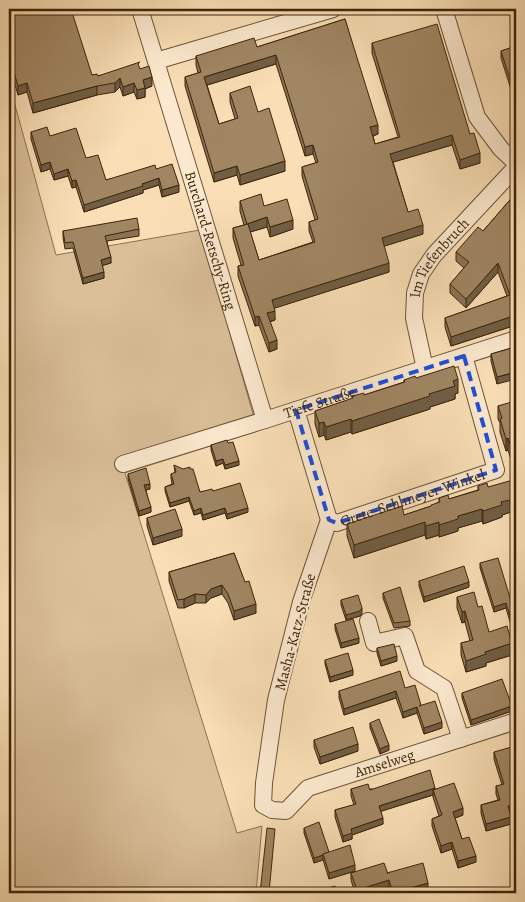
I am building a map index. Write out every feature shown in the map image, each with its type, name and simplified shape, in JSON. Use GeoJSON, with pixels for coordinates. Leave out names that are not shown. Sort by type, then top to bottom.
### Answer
{"type":"FeatureCollection","features":[{"type":"Feature","properties":{"kind":"street","name":"Burchard-Retschy-Ring"},"geometry":{"type":"LineString","coordinates":[[140,9],[266,420]]}},
{"type":"Feature","properties":{"kind":"street"},"geometry":{"type":"LineString","coordinates":[[156,61],[333,9]]}},
{"type":"Feature","properties":{"kind":"street"},"geometry":{"type":"LineString","coordinates":[[444,9],[477,118],[516,163]]}},
{"type":"Feature","properties":{"kind":"street","name":"Im Tiefenbruch"},"geometry":{"type":"LineString","coordinates":[[425,369],[414,318],[415,293],[422,274],[434,255],[516,167]]}},
{"type":"Feature","properties":{"kind":"street","name":"Tiefe Straße"},"geometry":{"type":"LineString","coordinates":[[123,464],[516,340]]}},
{"type":"Feature","properties":{"kind":"street","name":"Grete-Sehlmeyer-Winkel"},"geometry":{"type":"LineString","coordinates":[[329,520],[337,523],[496,470],[464,356]]}},
{"type":"Feature","properties":{"kind":"street"},"geometry":{"type":"LineString","coordinates":[[296,410],[329,520]]}},
{"type":"Feature","properties":{"kind":"street","name":"Masha-Katz-Straße"},"geometry":{"type":"LineString","coordinates":[[308,788],[286,811],[272,810],[263,805],[264,783],[276,700],[301,602],[329,520]]}},
{"type":"Feature","properties":{"kind":"street"},"geometry":{"type":"LineString","coordinates":[[368,622],[374,643],[405,636],[417,672],[444,688],[461,739]]}},
{"type":"Feature","properties":{"kind":"street","name":"Amselweg"},"geometry":{"type":"LineString","coordinates":[[308,788],[516,721]]}},
{"type":"Feature","properties":{"kind":"highlighted area"},"geometry":{"type":"Polygon","coordinates":[[[464,356],[496,470],[337,523],[329,520],[296,410],[464,356]]]}},
{"type":"Feature","properties":{"kind":"shaded area"},"geometry":{"type":"Polygon","coordinates":[[[9,83],[56,255],[200,230],[258,431],[125,473],[237,833],[262,826],[256,893],[9,893],[9,83]]]}},
{"type":"Feature","properties":{"kind":"building"},"geometry":{"type":"Polygon","coordinates":[[[9,9],[71,9],[92,75],[97,74],[98,76],[140,62],[138,64],[140,69],[149,66],[152,77],[143,80],[145,88],[137,90],[134,83],[123,87],[120,78],[115,83],[33,103],[27,83],[18,86],[9,55],[9,9]]]}},
{"type":"Feature","properties":{"kind":"building"},"geometry":{"type":"Polygon","coordinates":[[[345,19],[378,125],[370,127],[375,144],[400,137],[372,43],[437,24],[470,134],[474,133],[480,153],[460,160],[452,135],[390,154],[408,212],[418,209],[423,225],[382,238],[389,263],[272,300],[275,311],[267,313],[277,340],[269,343],[259,316],[255,317],[238,266],[244,265],[233,228],[248,224],[259,260],[315,242],[309,222],[318,219],[302,167],[318,162],[313,145],[305,147],[276,55],[204,77],[219,124],[238,118],[230,93],[250,86],[258,112],[269,108],[285,161],[240,175],[237,166],[214,173],[185,77],[201,72],[196,56],[254,38],[257,47],[345,19]]]}},
{"type":"Feature","properties":{"kind":"building"},"geometry":{"type":"Polygon","coordinates":[[[516,46],[516,98],[501,51],[516,46]]]}},
{"type":"Feature","properties":{"kind":"building"},"geometry":{"type":"Polygon","coordinates":[[[47,127],[50,136],[76,128],[86,158],[98,155],[106,180],[155,165],[156,169],[172,164],[179,185],[162,190],[159,178],[142,184],[143,186],[84,205],[76,180],[72,181],[68,169],[54,174],[50,162],[41,165],[31,132],[47,127]]]}},
{"type":"Feature","properties":{"kind":"building"},"geometry":{"type":"Polygon","coordinates":[[[516,193],[516,315],[451,337],[445,318],[510,295],[498,263],[466,299],[450,284],[469,262],[456,252],[478,227],[483,231],[516,193]]]}},
{"type":"Feature","properties":{"kind":"building"},"geometry":{"type":"Polygon","coordinates":[[[261,194],[264,206],[287,199],[293,220],[270,227],[267,217],[247,224],[240,201],[261,194]]]}},
{"type":"Feature","properties":{"kind":"building"},"geometry":{"type":"Polygon","coordinates":[[[137,218],[139,229],[105,236],[111,257],[101,260],[104,272],[83,278],[73,242],[65,243],[63,231],[137,218]]]}},
{"type":"Feature","properties":{"kind":"building"},"geometry":{"type":"Polygon","coordinates":[[[515,347],[516,372],[497,377],[491,354],[515,347]]]}},
{"type":"Feature","properties":{"kind":"building"},"geometry":{"type":"Polygon","coordinates":[[[454,366],[458,379],[453,381],[455,386],[352,421],[351,419],[326,427],[324,422],[319,423],[315,411],[353,398],[352,396],[364,393],[364,395],[405,382],[404,380],[415,376],[416,378],[454,366]]]}},
{"type":"Feature","properties":{"kind":"building"},"geometry":{"type":"Polygon","coordinates":[[[515,401],[516,449],[512,450],[508,438],[506,439],[498,406],[515,401]]]}},
{"type":"Feature","properties":{"kind":"building"},"geometry":{"type":"Polygon","coordinates":[[[227,440],[228,443],[233,442],[239,461],[225,465],[223,459],[216,461],[211,445],[227,440]]]}},
{"type":"Feature","properties":{"kind":"building"},"geometry":{"type":"Polygon","coordinates":[[[174,465],[183,469],[190,467],[190,469],[193,469],[200,492],[212,489],[213,491],[240,483],[248,508],[227,514],[225,508],[203,515],[201,508],[194,511],[189,497],[170,503],[165,487],[174,484],[171,474],[176,472],[174,465]]]}},
{"type":"Feature","properties":{"kind":"building"},"geometry":{"type":"Polygon","coordinates":[[[146,468],[150,484],[144,485],[151,507],[139,511],[128,474],[146,468]]]}},
{"type":"Feature","properties":{"kind":"building"},"geometry":{"type":"Polygon","coordinates":[[[513,480],[516,493],[512,494],[514,499],[501,502],[502,505],[458,516],[458,519],[439,525],[439,522],[426,526],[425,522],[354,545],[347,524],[402,506],[404,515],[440,502],[439,498],[448,495],[449,499],[479,490],[478,486],[487,483],[488,487],[513,480]]]}},
{"type":"Feature","properties":{"kind":"building"},"geometry":{"type":"Polygon","coordinates":[[[175,509],[182,529],[153,538],[147,518],[175,509]]]}},
{"type":"Feature","properties":{"kind":"building"},"geometry":{"type":"Polygon","coordinates":[[[234,553],[245,582],[249,581],[256,604],[234,611],[228,594],[222,585],[211,589],[206,595],[195,594],[178,600],[169,572],[234,553]]]}},
{"type":"Feature","properties":{"kind":"building"},"geometry":{"type":"Polygon","coordinates":[[[498,558],[511,601],[516,600],[516,619],[511,620],[506,603],[494,607],[480,563],[498,558]]]}},
{"type":"Feature","properties":{"kind":"building"},"geometry":{"type":"Polygon","coordinates":[[[464,566],[469,582],[424,597],[419,581],[464,566]]]}},
{"type":"Feature","properties":{"kind":"building"},"geometry":{"type":"Polygon","coordinates":[[[400,587],[410,621],[394,623],[383,593],[400,587]]]}},
{"type":"Feature","properties":{"kind":"building"},"geometry":{"type":"Polygon","coordinates":[[[474,592],[478,607],[482,606],[489,632],[507,626],[512,643],[466,661],[461,643],[473,640],[465,611],[462,612],[457,597],[474,592]]]}},
{"type":"Feature","properties":{"kind":"building"},"geometry":{"type":"Polygon","coordinates":[[[358,595],[362,608],[360,611],[346,615],[341,600],[358,595]]]}},
{"type":"Feature","properties":{"kind":"building"},"geometry":{"type":"Polygon","coordinates":[[[353,619],[359,638],[341,643],[335,624],[353,619]]]}},
{"type":"Feature","properties":{"kind":"building"},"geometry":{"type":"Polygon","coordinates":[[[394,644],[397,656],[381,661],[377,648],[394,644]]]}},
{"type":"Feature","properties":{"kind":"building"},"geometry":{"type":"Polygon","coordinates":[[[348,653],[353,670],[330,677],[325,660],[348,653]]]}},
{"type":"Feature","properties":{"kind":"building"},"geometry":{"type":"Polygon","coordinates":[[[400,671],[405,688],[415,685],[421,705],[419,706],[435,701],[442,722],[424,728],[417,707],[403,712],[396,691],[344,709],[339,691],[400,671]]]}},
{"type":"Feature","properties":{"kind":"building"},"geometry":{"type":"Polygon","coordinates":[[[502,679],[512,706],[471,720],[462,693],[502,679]]]}},
{"type":"Feature","properties":{"kind":"building"},"geometry":{"type":"Polygon","coordinates":[[[379,719],[389,745],[380,749],[370,723],[379,719]]]}},
{"type":"Feature","properties":{"kind":"building"},"geometry":{"type":"Polygon","coordinates":[[[353,727],[358,744],[320,757],[314,740],[353,727]]]}},
{"type":"Feature","properties":{"kind":"building"},"geometry":{"type":"Polygon","coordinates":[[[515,746],[516,780],[514,781],[516,804],[508,806],[511,817],[486,824],[481,805],[500,800],[496,786],[504,784],[494,752],[515,746]]]}},
{"type":"Feature","properties":{"kind":"building"},"geometry":{"type":"Polygon","coordinates":[[[430,770],[435,788],[379,806],[383,818],[351,829],[352,833],[343,836],[335,810],[356,804],[351,789],[368,784],[370,790],[430,770]]]}},
{"type":"Feature","properties":{"kind":"building"},"geometry":{"type":"Polygon","coordinates":[[[454,783],[463,808],[453,812],[462,839],[469,837],[476,856],[458,861],[452,842],[441,846],[432,819],[442,815],[433,790],[454,783]]]}},
{"type":"Feature","properties":{"kind":"building"},"geometry":{"type":"Polygon","coordinates":[[[319,822],[329,852],[314,858],[304,828],[319,822]]]}},
{"type":"Feature","properties":{"kind":"building"},"geometry":{"type":"Polygon","coordinates":[[[267,828],[275,829],[269,893],[260,893],[267,828]]]}},
{"type":"Feature","properties":{"kind":"building"},"geometry":{"type":"Polygon","coordinates":[[[350,845],[355,865],[329,873],[323,854],[350,845]]]}},
{"type":"Feature","properties":{"kind":"building"},"geometry":{"type":"Polygon","coordinates":[[[384,863],[388,873],[423,863],[428,883],[393,893],[389,880],[357,890],[351,873],[384,863]]]}},
{"type":"Feature","properties":{"kind":"building"},"geometry":{"type":"Polygon","coordinates":[[[335,886],[337,893],[311,893],[335,886]]]}}]}
